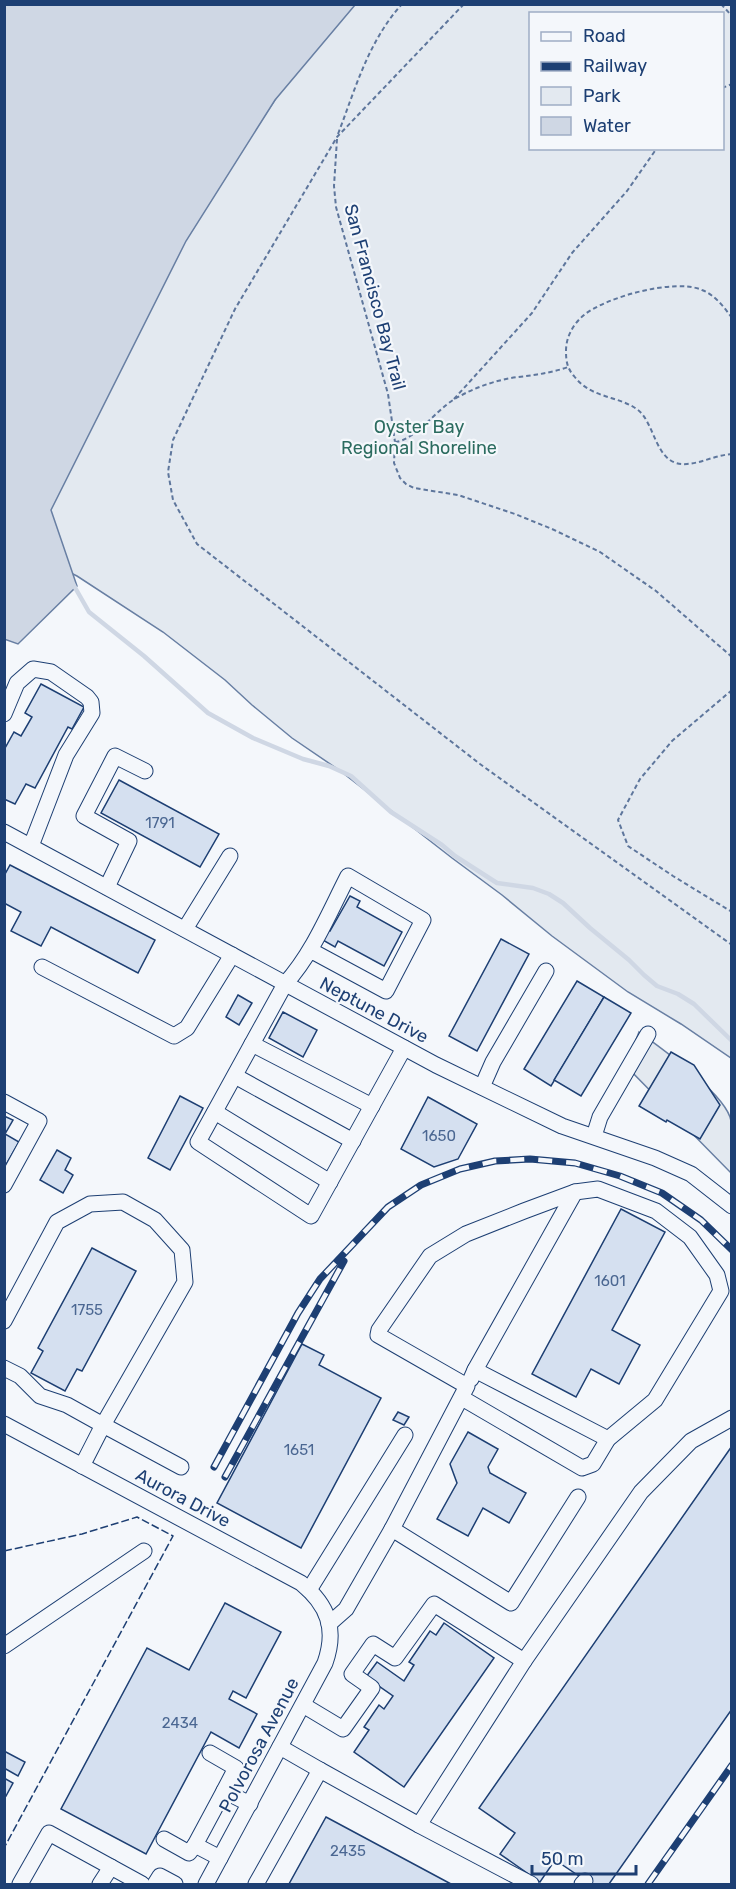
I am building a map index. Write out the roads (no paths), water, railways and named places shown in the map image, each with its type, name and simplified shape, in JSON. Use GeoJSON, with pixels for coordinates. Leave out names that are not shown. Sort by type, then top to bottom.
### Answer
{"type":"FeatureCollection","features":[{"type":"Feature","properties":{"kind":"street"},"geometry":{"type":"LineString","coordinates":[[4,714],[17,683],[33,669],[51,672],[91,702],[92,713],[66,755],[31,846]]}},
{"type":"Feature","properties":{"kind":"street"},"geometry":{"type":"LineString","coordinates":[[107,887],[129,842],[84,816],[115,756],[145,771]]}},
{"type":"Feature","properties":{"kind":"street","name":"Neptune Drive"},"geometry":{"type":"LineString","coordinates":[[4,832],[404,1048],[482,1087],[562,1126],[655,1158],[691,1174],[732,1206]]}},
{"type":"Feature","properties":{"kind":"street"},"geometry":{"type":"LineString","coordinates":[[185,929],[230,856]]}},
{"type":"Feature","properties":{"kind":"street"},"geometry":{"type":"LineString","coordinates":[[310,950],[386,991],[423,920],[348,876],[310,950],[285,984],[198,1142],[311,1216],[404,1048]]}},
{"type":"Feature","properties":{"kind":"street"},"geometry":{"type":"LineString","coordinates":[[42,967],[174,1036],[187,1028],[232,955]]}},
{"type":"Feature","properties":{"kind":"street"},"geometry":{"type":"LineString","coordinates":[[482,1087],[493,1062],[546,971]]}},
{"type":"Feature","properties":{"kind":"street"},"geometry":{"type":"LineString","coordinates":[[594,1136],[600,1117],[648,1035]]}},
{"type":"Feature","properties":{"kind":"street"},"geometry":{"type":"LineString","coordinates":[[252,1044],[372,1106]]}},
{"type":"Feature","properties":{"kind":"street"},"geometry":{"type":"LineString","coordinates":[[235,1076],[353,1141]]}},
{"type":"Feature","properties":{"kind":"street"},"geometry":{"type":"LineString","coordinates":[[4,1102],[39,1121],[4,1185]]}},
{"type":"Feature","properties":{"kind":"street"},"geometry":{"type":"LineString","coordinates":[[215,1112],[330,1182]]}},
{"type":"Feature","properties":{"kind":"street"},"geometry":{"type":"LineString","coordinates":[[598,1189],[656,1211],[690,1237],[717,1275],[721,1291],[655,1400],[608,1439],[593,1464],[582,1468],[465,1392],[378,1335],[379,1330],[430,1256],[466,1234],[575,1192],[598,1189]]}},
{"type":"Feature","properties":{"kind":"street"},"geometry":{"type":"LineString","coordinates":[[329,1622],[346,1609],[392,1529],[475,1370],[575,1192]]}},
{"type":"Feature","properties":{"kind":"street"},"geometry":{"type":"LineString","coordinates":[[4,1321],[57,1222],[90,1204],[123,1202],[155,1220],[182,1250],[184,1282],[82,1466]]}},
{"type":"Feature","properties":{"kind":"street"},"geometry":{"type":"LineString","coordinates":[[4,1368],[20,1376],[40,1396],[66,1405],[181,1467]]}},
{"type":"Feature","properties":{"kind":"street"},"geometry":{"type":"LineString","coordinates":[[475,1370],[608,1439]]}},
{"type":"Feature","properties":{"kind":"street"},"geometry":{"type":"LineString","coordinates":[[419,1825],[524,1661],[641,1492],[692,1441],[732,1418]]}},
{"type":"Feature","properties":{"kind":"street","name":"Aurora Drive"},"geometry":{"type":"LineString","coordinates":[[4,1424],[301,1583],[322,1604],[329,1622]]}},
{"type":"Feature","properties":{"kind":"street"},"geometry":{"type":"LineString","coordinates":[[309,1590],[405,1435]]}},
{"type":"Feature","properties":{"kind":"street"},"geometry":{"type":"LineString","coordinates":[[392,1529],[511,1603],[579,1497]]}},
{"type":"Feature","properties":{"kind":"street"},"geometry":{"type":"LineString","coordinates":[[4,1646],[144,1551]]}},
{"type":"Feature","properties":{"kind":"street"},"geometry":{"type":"LineString","coordinates":[[303,1705],[343,1729],[372,1688],[352,1674],[373,1644],[395,1658],[434,1604],[524,1661]]}},
{"type":"Feature","properties":{"kind":"street","name":"Polvorosa Avenue"},"geometry":{"type":"LineString","coordinates":[[206,1884],[325,1663],[330,1650],[329,1622]]}},
{"type":"Feature","properties":{"kind":"street"},"geometry":{"type":"LineString","coordinates":[[280,1747],[419,1825],[531,1884]]}},
{"type":"Feature","properties":{"kind":"street"},"geometry":{"type":"LineString","coordinates":[[164,1839],[189,1853],[224,1791],[236,1768],[210,1753]]}},
{"type":"Feature","properties":{"kind":"street"},"geometry":{"type":"LineString","coordinates":[[256,1884],[320,1770]]}},
{"type":"Feature","properties":{"kind":"street"},"geometry":{"type":"LineString","coordinates":[[224,1791],[250,1804]]}},
{"type":"Feature","properties":{"kind":"street"},"geometry":{"type":"LineString","coordinates":[[20,1884],[49,1833],[142,1884]]}},
{"type":"Feature","properties":{"kind":"street"},"geometry":{"type":"LineString","coordinates":[[195,1845],[220,1858]]}},
{"type":"Feature","properties":{"kind":"street"},"geometry":{"type":"LineString","coordinates":[[100,1884],[111,1867]]}},
{"type":"Feature","properties":{"kind":"street"},"geometry":{"type":"LineString","coordinates":[[155,1884],[160,1876],[175,1884]]}},
{"type":"Feature","properties":{"kind":"water"},"geometry":{"type":"Polygon","coordinates":[[[5,4],[355,5],[275,100],[186,241],[51,510],[77,586],[18,644],[4,639],[5,4]]]}},
{"type":"Feature","properties":{"kind":"waterway"},"geometry":{"type":"LineString","coordinates":[[73,584],[89,612],[144,656],[208,713],[253,738],[351,776],[391,812],[497,883],[533,888],[549,894],[563,903],[657,986],[678,994],[694,1004],[732,1041]]}},
{"type":"Feature","properties":{"kind":"railway"},"geometry":{"type":"LineString","coordinates":[[214,1467],[298,1313],[320,1279],[388,1207],[421,1185],[460,1169],[495,1161],[530,1159],[575,1163],[620,1176],[662,1193],[701,1220],[732,1250]]}},
{"type":"Feature","properties":{"kind":"railway"},"geometry":{"type":"LineString","coordinates":[[225,1477],[344,1261]]}},
{"type":"Feature","properties":{"kind":"railway"},"geometry":{"type":"LineString","coordinates":[[648,1884],[732,1765]]}},
{"type":"Feature","properties":{"kind":"park label","name":"Oyster Bay Regional Shoreline"},"geometry":{"type":"Point","coordinates":[419,437]}}]}
